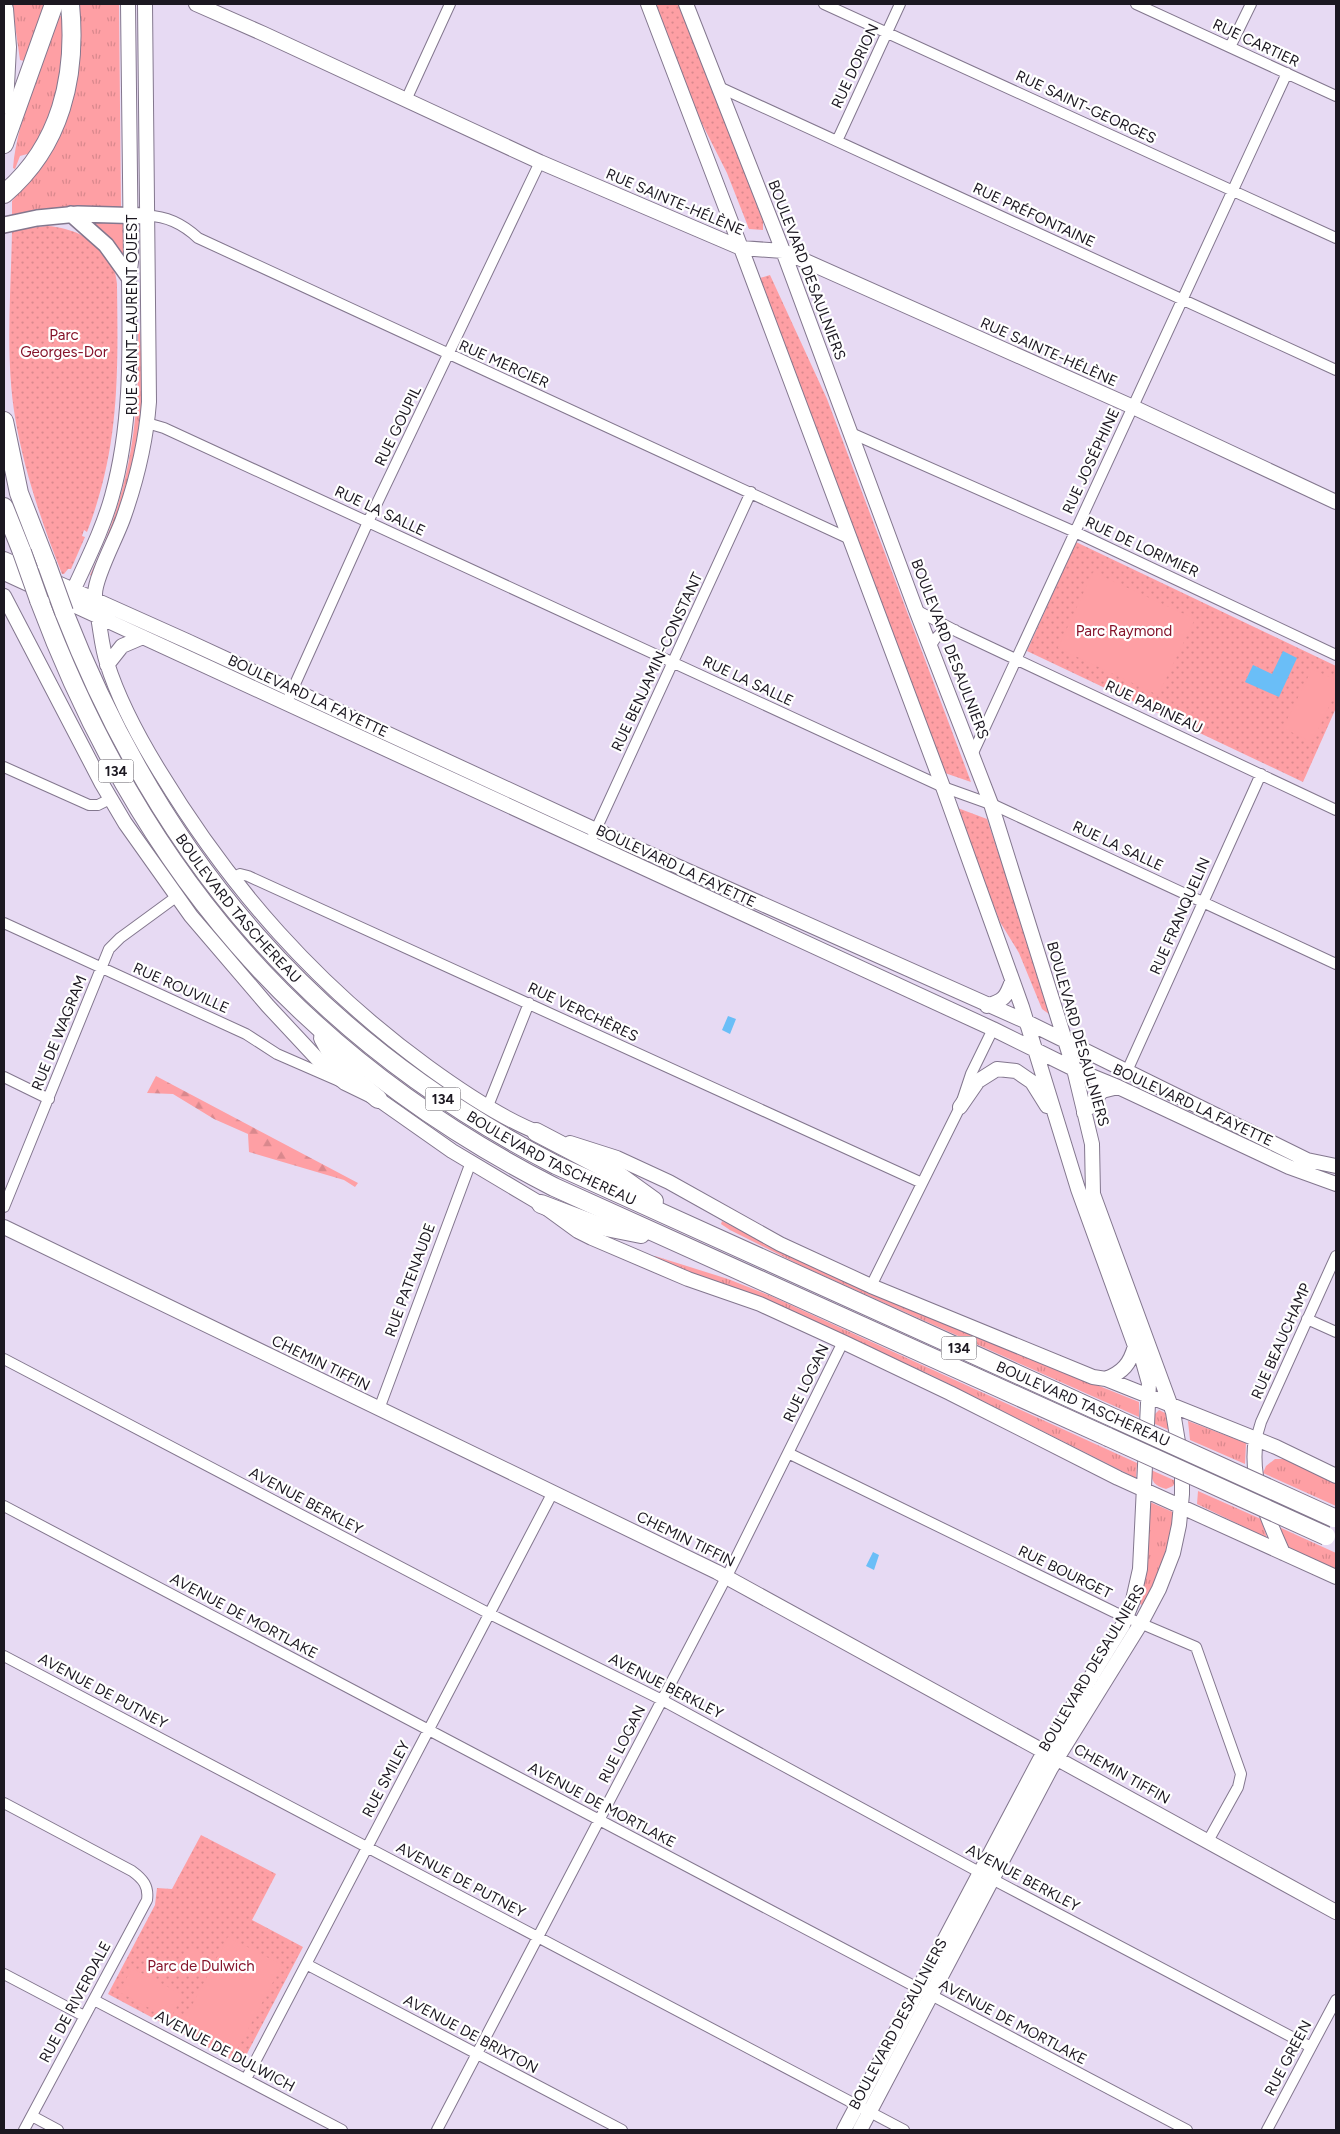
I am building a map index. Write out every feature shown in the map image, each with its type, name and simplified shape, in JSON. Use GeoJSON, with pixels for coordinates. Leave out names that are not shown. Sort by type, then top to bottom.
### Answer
{"type":"FeatureCollection","features":[{"type":"Feature","properties":{"kind":"highway"},"geometry":{"type":"LineString","coordinates":[[4,144],[54,4]]}},
{"type":"Feature","properties":{"kind":"highway"},"geometry":{"type":"LineString","coordinates":[[4,194],[34,164],[55,126],[69,70],[72,38],[70,4]]}},
{"type":"Feature","properties":{"kind":"highway"},"geometry":{"type":"LineString","coordinates":[[4,9],[7,47],[4,105]]}},
{"type":"Feature","properties":{"kind":"highway","name":"BOULEVARD TASCHEREAU"},"geometry":{"type":"LineString","coordinates":[[4,421],[19,493],[47,565],[71,610],[108,714],[161,810],[221,894],[259,939],[299,981],[386,1059],[475,1120],[556,1165],[1335,1518]]}},
{"type":"Feature","properties":{"kind":"highway","name":"BOULEVARD TASCHEREAU"},"geometry":{"type":"LineString","coordinates":[[4,507],[59,651],[89,719],[121,781],[150,828],[190,886],[233,939],[281,992],[317,1026],[390,1086],[475,1144],[554,1186],[1331,1538]]}},
{"type":"Feature","properties":{"kind":"highway"},"geometry":{"type":"LineString","coordinates":[[317,1026],[338,1065],[378,1099]]}},
{"type":"Feature","properties":{"kind":"highway"},"geometry":{"type":"LineString","coordinates":[[536,1132],[618,1175],[689,1226]]}},
{"type":"Feature","properties":{"kind":"highway"},"geometry":{"type":"LineString","coordinates":[[541,1204],[596,1225],[673,1240]]}},
{"type":"Feature","properties":{"kind":"main road"},"geometry":{"type":"LineString","coordinates":[[71,214],[106,245],[129,276]]}},
{"type":"Feature","properties":{"kind":"main road"},"geometry":{"type":"LineString","coordinates":[[4,225],[71,214],[148,216]]}},
{"type":"Feature","properties":{"kind":"street","name":"RUE SAINT-LAURENT OUEST"},"geometry":{"type":"LineString","coordinates":[[73,591],[105,518],[123,448],[130,384],[129,276],[131,262],[131,216],[128,4]]}},
{"type":"Feature","properties":{"kind":"street","name":"RUE SAINT-LAURENT OUEST"},"geometry":{"type":"LineString","coordinates":[[98,617],[95,600],[96,584],[120,527],[133,489],[148,423],[150,380],[146,4]]}},
{"type":"Feature","properties":{"kind":"street","name":"RUE SAINTE-HÉLÈNE"},"geometry":{"type":"LineString","coordinates":[[196,4],[540,162],[741,248],[783,251],[1132,407],[1336,502]]}},
{"type":"Feature","properties":{"kind":"street"},"geometry":{"type":"LineString","coordinates":[[406,100],[450,4]]}},
{"type":"Feature","properties":{"kind":"street","name":"BOULEVARD DESAULNIERS"},"geometry":{"type":"LineString","coordinates":[[648,4],[942,787],[1027,1022],[1078,1189],[1135,1346],[1146,1369],[1149,1383],[1140,1569],[1127,1617],[1051,1754],[987,1876],[931,1996],[863,2109],[844,2130]]}},
{"type":"Feature","properties":{"kind":"street","name":"BOULEVARD DESAULNIERS"},"geometry":{"type":"LineString","coordinates":[[686,4],[783,251],[916,610],[992,804],[1074,1069],[1092,1144],[1093,1194],[1171,1405],[1181,1453],[1183,1476],[1182,1506],[1170,1560],[1159,1589],[1141,1623],[1051,1754]]}},
{"type":"Feature","properties":{"kind":"street","name":"RUE SAINT-GEORGES"},"geometry":{"type":"LineString","coordinates":[[824,4],[1336,238]]}},
{"type":"Feature","properties":{"kind":"street","name":"RUE DORION"},"geometry":{"type":"LineString","coordinates":[[837,141],[900,4]]}},
{"type":"Feature","properties":{"kind":"street","name":"RUE CARTIER"},"geometry":{"type":"LineString","coordinates":[[1136,4],[1336,96]]}},
{"type":"Feature","properties":{"kind":"street"},"geometry":{"type":"LineString","coordinates":[[1230,47],[1251,4]]}},
{"type":"Feature","properties":{"kind":"street","name":"RUE JOSÉPHINE"},"geometry":{"type":"LineString","coordinates":[[973,753],[1287,74]]}},
{"type":"Feature","properties":{"kind":"street","name":"RUE PRÉFONTAINE"},"geometry":{"type":"LineString","coordinates":[[719,87],[1336,370]]}},
{"type":"Feature","properties":{"kind":"street","name":"RUE GOUPIL"},"geometry":{"type":"LineString","coordinates":[[286,704],[368,522],[540,162]]}},
{"type":"Feature","properties":{"kind":"street","name":"RUE MERCIER"},"geometry":{"type":"LineString","coordinates":[[148,216],[161,216],[187,228],[198,238],[850,539]]}},
{"type":"Feature","properties":{"kind":"street","name":"RUE LA SALLE"},"geometry":{"type":"LineString","coordinates":[[148,423],[164,428],[942,787],[992,804],[1336,964]]}},
{"type":"Feature","properties":{"kind":"street","name":"RUE DE LORIMIER"},"geometry":{"type":"LineString","coordinates":[[851,433],[1075,532],[1336,655]]}},
{"type":"Feature","properties":{"kind":"street","name":"RUE BENJAMIN-CONSTANT"},"geometry":{"type":"LineString","coordinates":[[589,844],[751,492]]}},
{"type":"Feature","properties":{"kind":"street","name":"BOULEVARD LA FAYETTE"},"geometry":{"type":"LineString","coordinates":[[4,559],[596,830],[986,1006],[1027,1022],[1306,1160],[1336,1166]]}},
{"type":"Feature","properties":{"kind":"street","name":"BOULEVARD LA FAYETTE"},"geometry":{"type":"LineString","coordinates":[[4,573],[71,610],[98,617],[143,637],[993,1029],[1074,1069],[1118,1087],[1289,1167],[1336,1184]]}},
{"type":"Feature","properties":{"kind":"street"},"geometry":{"type":"LineString","coordinates":[[71,610],[73,591]]}},
{"type":"Feature","properties":{"kind":"street"},"geometry":{"type":"LineString","coordinates":[[4,596],[110,799],[176,897],[232,967],[324,1066],[345,1083],[378,1099],[471,1162],[541,1204],[578,1231],[592,1238],[688,1279],[760,1304],[843,1342],[1145,1490],[1336,1577]]}},
{"type":"Feature","properties":{"kind":"street","name":"RUE PAPINEAU"},"geometry":{"type":"LineString","coordinates":[[916,610],[958,632],[1336,810]]}},
{"type":"Feature","properties":{"kind":"street","name":"BOULEVARD TASCHEREAU"},"geometry":{"type":"LineString","coordinates":[[98,617],[107,665],[120,697],[146,748],[194,827],[232,878],[298,955],[349,1005],[426,1066],[488,1106],[536,1132],[617,1158],[663,1179],[772,1240],[871,1286],[1093,1377],[1106,1379],[1256,1439],[1336,1476]]}},
{"type":"Feature","properties":{"kind":"street"},"geometry":{"type":"LineString","coordinates":[[931,646],[935,637],[943,632],[954,630],[958,632]]}},
{"type":"Feature","properties":{"kind":"street"},"geometry":{"type":"LineString","coordinates":[[107,665],[122,646],[143,637]]}},
{"type":"Feature","properties":{"kind":"street"},"geometry":{"type":"LineString","coordinates":[[4,768],[86,804],[98,805],[110,799]]}},
{"type":"Feature","properties":{"kind":"street","name":"RUE FRANQUELIN"},"geometry":{"type":"LineString","coordinates":[[1127,1071],[1261,774]]}},
{"type":"Feature","properties":{"kind":"street","name":"RUE VERCHÈRES"},"geometry":{"type":"LineString","coordinates":[[232,878],[240,874],[248,876],[922,1183]]}},
{"type":"Feature","properties":{"kind":"street","name":"RUE DE WAGRAM"},"geometry":{"type":"LineString","coordinates":[[4,1207],[100,968],[112,945],[176,897]]}},
{"type":"Feature","properties":{"kind":"street","name":"RUE ROUVILLE"},"geometry":{"type":"LineString","coordinates":[[4,923],[246,1034],[277,1054],[327,1077],[345,1083]]}},
{"type":"Feature","properties":{"kind":"street"},"geometry":{"type":"LineString","coordinates":[[986,1006],[1001,1001],[1006,996],[1012,981]]}},
{"type":"Feature","properties":{"kind":"street"},"geometry":{"type":"LineString","coordinates":[[488,1106],[529,1003]]}},
{"type":"Feature","properties":{"kind":"street"},"geometry":{"type":"LineString","coordinates":[[960,1107],[971,1074],[993,1029]]}},
{"type":"Feature","properties":{"kind":"street"},"geometry":{"type":"LineString","coordinates":[[871,1286],[960,1107],[978,1080],[997,1069],[1016,1071],[1032,1082],[1056,1121]]}},
{"type":"Feature","properties":{"kind":"street"},"geometry":{"type":"LineString","coordinates":[[4,1077],[48,1099]]}},
{"type":"Feature","properties":{"kind":"street"},"geometry":{"type":"LineString","coordinates":[[1084,1113],[1102,1091],[1118,1087]]}},
{"type":"Feature","properties":{"kind":"street","name":"RUE PATENAUDE"},"geometry":{"type":"LineString","coordinates":[[379,1409],[471,1162]]}},
{"type":"Feature","properties":{"kind":"street","name":"CHEMIN TIFFIN"},"geometry":{"type":"LineString","coordinates":[[4,1227],[726,1576],[1336,1912]]}},
{"type":"Feature","properties":{"kind":"street","name":"RUE BEAUCHAMP"},"geometry":{"type":"LineString","coordinates":[[1256,1439],[1261,1422],[1336,1256]]}},
{"type":"Feature","properties":{"kind":"street"},"geometry":{"type":"LineString","coordinates":[[1307,1319],[1336,1332]]}},
{"type":"Feature","properties":{"kind":"street","name":"RUE LOGAN"},"geometry":{"type":"LineString","coordinates":[[437,2130],[726,1576],[843,1342]]}},
{"type":"Feature","properties":{"kind":"street"},"geometry":{"type":"LineString","coordinates":[[1106,1379],[1125,1369],[1131,1359],[1135,1346]]}},
{"type":"Feature","properties":{"kind":"street","name":"AVENUE BERKLEY"},"geometry":{"type":"LineString","coordinates":[[4,1358],[490,1614],[662,1700],[987,1876],[1311,2047]]}},
{"type":"Feature","properties":{"kind":"street"},"geometry":{"type":"LineString","coordinates":[[1256,1439],[1255,1474],[1266,1513],[1283,1553]]}},
{"type":"Feature","properties":{"kind":"street","name":"RUE BOURGET"},"geometry":{"type":"LineString","coordinates":[[788,1453],[1127,1617],[1191,1643],[1198,1649],[1240,1769],[1240,1784],[1208,1841]]}},
{"type":"Feature","properties":{"kind":"street","name":"RUE SMILEY"},"geometry":{"type":"LineString","coordinates":[[246,2079],[553,1492]]}},
{"type":"Feature","properties":{"kind":"street","name":"AVENUE DE MORTLAKE"},"geometry":{"type":"LineString","coordinates":[[4,1506],[1187,2130]]}},
{"type":"Feature","properties":{"kind":"street","name":"AVENUE DE PUTNEY"},"geometry":{"type":"LineString","coordinates":[[4,1656],[904,2130]]}},
{"type":"Feature","properties":{"kind":"street","name":"RUE DE RIVERDALE"},"geometry":{"type":"LineString","coordinates":[[4,1803],[132,1871],[147,1886],[147,1900],[24,2130]]}},
{"type":"Feature","properties":{"kind":"street","name":"BOULEVARD DESAULNIERS"},"geometry":{"type":"LineString","coordinates":[[860,2130],[863,2109],[918,1989],[987,1876]]}},
{"type":"Feature","properties":{"kind":"street","name":"AVENUE DE BRIXTON"},"geometry":{"type":"LineString","coordinates":[[306,1964],[622,2130]]}},
{"type":"Feature","properties":{"kind":"street"},"geometry":{"type":"LineString","coordinates":[[4,1974],[84,2016]]}},
{"type":"Feature","properties":{"kind":"street","name":"AVENUE DE DULWICH"},"geometry":{"type":"LineString","coordinates":[[94,2000],[342,2130]]}},
{"type":"Feature","properties":{"kind":"street","name":"RUE GREEN"},"geometry":{"type":"LineString","coordinates":[[1267,2130],[1336,2000]]}},
{"type":"Feature","properties":{"kind":"street"},"geometry":{"type":"LineString","coordinates":[[32,2116],[58,2130]]}},
{"type":"Feature","properties":{"kind":"green space"},"geometry":{"type":"Polygon","coordinates":[[[12,4],[46,4],[24,61],[20,60],[12,4]]]}},
{"type":"Feature","properties":{"kind":"green space"},"geometry":{"type":"Polygon","coordinates":[[[79,4],[119,4],[121,207],[71,207],[12,215],[12,201],[49,157],[70,110],[79,62],[79,4]]]}},
{"type":"Feature","properties":{"kind":"green space"},"geometry":{"type":"Polygon","coordinates":[[[653,4],[680,4],[763,221],[763,230],[749,229],[727,173],[689,98],[653,4]]]}},
{"type":"Feature","properties":{"kind":"green space"},"geometry":{"type":"Polygon","coordinates":[[[59,16],[63,16],[63,41],[60,79],[54,103],[46,125],[31,153],[20,156],[15,169],[13,168],[20,129],[59,16]]]}},
{"type":"Feature","properties":{"kind":"green space"},"geometry":{"type":"Polygon","coordinates":[[[88,220],[123,224],[124,261],[88,220]]]}},
{"type":"Feature","properties":{"kind":"green space","name":"Parc Georges-Dor"},"geometry":{"type":"Polygon","coordinates":[[[47,226],[71,231],[93,242],[109,260],[117,284],[117,379],[115,409],[106,470],[87,532],[84,530],[82,536],[85,537],[71,569],[68,569],[64,574],[62,574],[47,536],[34,497],[15,417],[10,371],[9,324],[12,230],[47,226]]]}},
{"type":"Feature","properties":{"kind":"green space"},"geometry":{"type":"Polygon","coordinates":[[[770,275],[827,399],[971,782],[942,772],[760,278],[770,275]]]}},
{"type":"Feature","properties":{"kind":"green space"},"geometry":{"type":"Polygon","coordinates":[[[138,331],[140,331],[142,412],[138,443],[122,501],[92,576],[90,575],[115,515],[130,456],[137,396],[138,331]]]}},
{"type":"Feature","properties":{"kind":"green space","name":"Parc Raymond"},"geometry":{"type":"Polygon","coordinates":[[[1076,542],[1336,666],[1336,708],[1303,782],[1027,651],[1076,542]]]}},
{"type":"Feature","properties":{"kind":"green space"},"geometry":{"type":"Polygon","coordinates":[[[1093,572],[1195,619],[1158,695],[1058,648],[1093,572]]]}},
{"type":"Feature","properties":{"kind":"green space"},"geometry":{"type":"Polygon","coordinates":[[[116,613],[248,675],[171,645],[114,618],[116,613]]]}},
{"type":"Feature","properties":{"kind":"green space"},"geometry":{"type":"Polygon","coordinates":[[[1312,669],[1336,680],[1336,692],[1312,742],[1283,728],[1312,669]]]}},
{"type":"Feature","properties":{"kind":"green space"},"geometry":{"type":"Polygon","coordinates":[[[955,807],[987,819],[1053,1017],[1042,1009],[1019,953],[1000,922],[955,807]]]}},
{"type":"Feature","properties":{"kind":"green space"},"geometry":{"type":"Polygon","coordinates":[[[156,1076],[358,1183],[355,1187],[344,1180],[249,1152],[248,1134],[214,1119],[173,1094],[147,1093],[156,1076]]]}},
{"type":"Feature","properties":{"kind":"green space"},"geometry":{"type":"Polygon","coordinates":[[[722,1221],[780,1251],[906,1308],[1139,1402],[1139,1417],[802,1266],[730,1230],[721,1224],[722,1221]]]}},
{"type":"Feature","properties":{"kind":"green space"},"geometry":{"type":"Polygon","coordinates":[[[655,1256],[728,1279],[771,1296],[1137,1463],[1136,1478],[933,1376],[817,1323],[653,1258],[655,1256]]]}},
{"type":"Feature","properties":{"kind":"green space"},"geometry":{"type":"Polygon","coordinates":[[[1159,1410],[1167,1414],[1171,1431],[1153,1423],[1154,1415],[1159,1410]]]}},
{"type":"Feature","properties":{"kind":"green space"},"geometry":{"type":"Polygon","coordinates":[[[1188,1421],[1246,1443],[1245,1464],[1190,1440],[1188,1421]]]}},
{"type":"Feature","properties":{"kind":"green space"},"geometry":{"type":"Polygon","coordinates":[[[1275,1459],[1286,1459],[1336,1484],[1336,1506],[1263,1473],[1266,1466],[1275,1459]]]}},
{"type":"Feature","properties":{"kind":"green space"},"geometry":{"type":"Polygon","coordinates":[[[1151,1470],[1176,1481],[1173,1486],[1166,1489],[1159,1486],[1154,1483],[1151,1470]]]}},
{"type":"Feature","properties":{"kind":"green space"},"geometry":{"type":"Polygon","coordinates":[[[1198,1491],[1261,1519],[1267,1538],[1197,1504],[1198,1491]]]}},
{"type":"Feature","properties":{"kind":"green space"},"geometry":{"type":"Polygon","coordinates":[[[1150,1502],[1175,1513],[1169,1544],[1160,1571],[1143,1606],[1139,1603],[1148,1556],[1150,1502]]]}},
{"type":"Feature","properties":{"kind":"green space"},"geometry":{"type":"Polygon","coordinates":[[[1279,1527],[1336,1553],[1336,1570],[1291,1549],[1285,1543],[1279,1527]]]}},
{"type":"Feature","properties":{"kind":"green space","name":"Parc de Dulwich"},"geometry":{"type":"Polygon","coordinates":[[[201,1835],[276,1874],[252,1920],[303,1947],[241,2065],[108,1994],[155,1905],[157,1888],[172,1889],[201,1835]]]}},
{"type":"Feature","properties":{"kind":"green space"},"geometry":{"type":"Polygon","coordinates":[[[228,1937],[282,1965],[236,2052],[182,2024],[228,1937]]]}},
{"type":"Feature","properties":{"kind":"green space"},"geometry":{"type":"Polygon","coordinates":[[[191,1945],[204,1956],[195,1974],[180,1966],[191,1945]]]}},
{"type":"Feature","properties":{"kind":"green space"},"geometry":{"type":"Polygon","coordinates":[[[132,1968],[183,1995],[170,2019],[119,1992],[132,1968]]]}},
{"type":"Feature","properties":{"kind":"water"},"geometry":{"type":"Polygon","coordinates":[[[1283,651],[1297,658],[1279,697],[1245,682],[1253,665],[1272,674],[1283,651]]]}},
{"type":"Feature","properties":{"kind":"water"},"geometry":{"type":"Polygon","coordinates":[[[728,1016],[736,1019],[730,1034],[722,1030],[728,1016]]]}},
{"type":"Feature","properties":{"kind":"water"},"geometry":{"type":"Polygon","coordinates":[[[873,1552],[879,1555],[874,1570],[866,1566],[873,1552]]]}}]}
